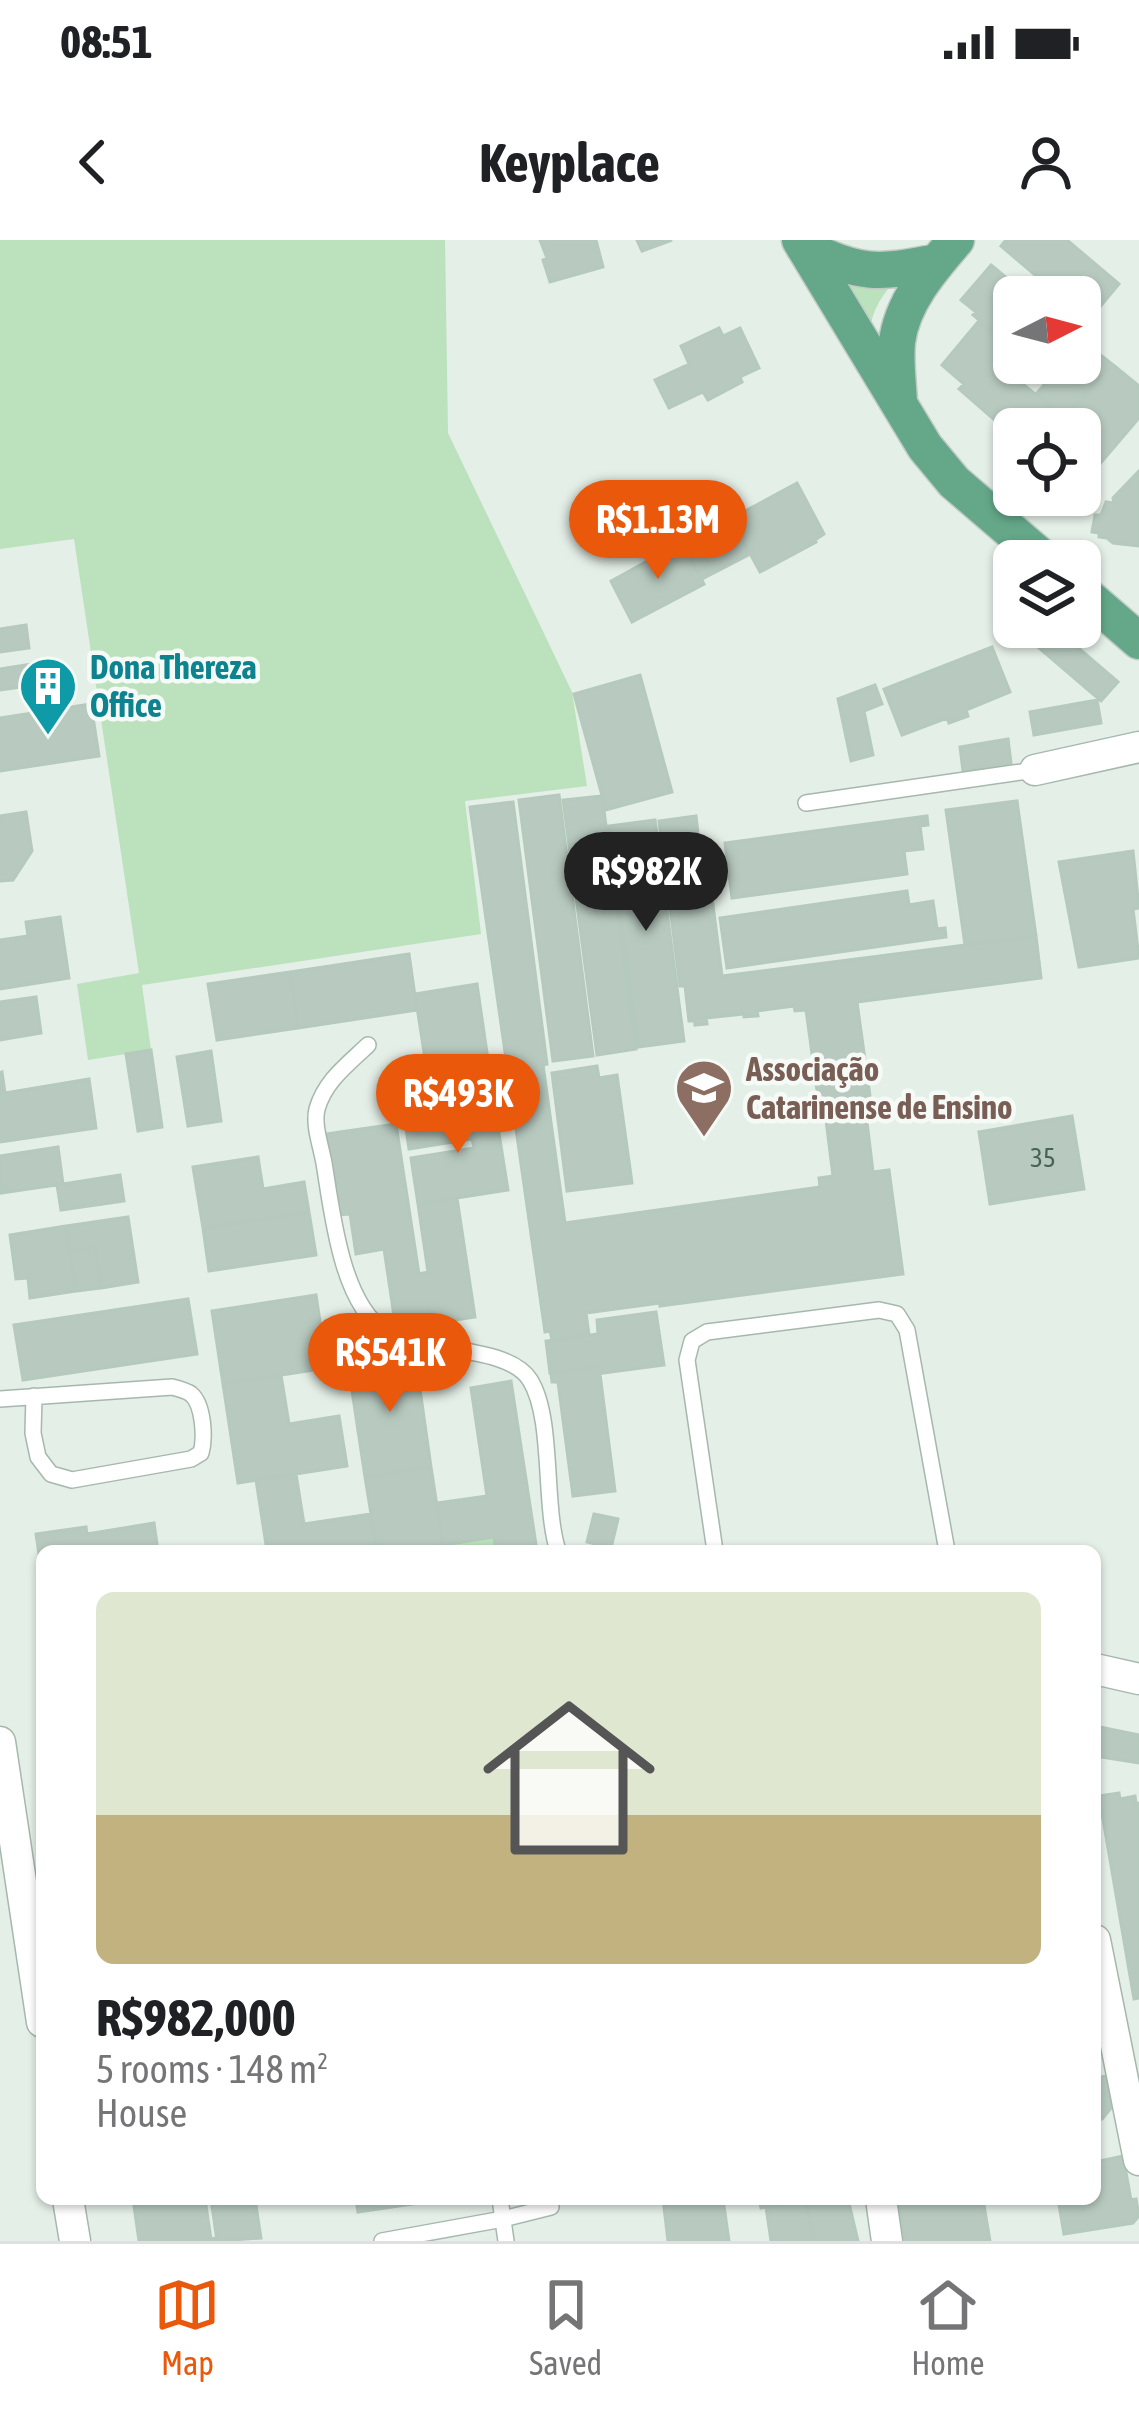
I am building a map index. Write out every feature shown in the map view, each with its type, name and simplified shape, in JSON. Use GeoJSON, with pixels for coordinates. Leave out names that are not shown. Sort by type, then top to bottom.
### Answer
{"type":"FeatureCollection","features":[{"type":"Feature","properties":{"kind":"main road"},"geometry":{"type":"LineString","coordinates":[[802,244],[832,262],[860,271],[889,272],[947,251]]}},
{"type":"Feature","properties":{"kind":"main road"},"geometry":{"type":"LineString","coordinates":[[802,244],[925,447],[954,482],[1022,540]]}},
{"type":"Feature","properties":{"kind":"main road"},"geometry":{"type":"LineString","coordinates":[[899,405],[898,341],[905,312],[947,251]]}},
{"type":"Feature","properties":{"kind":"main road"},"geometry":{"type":"LineString","coordinates":[[1101,608],[1139,641]]}},
{"type":"Feature","properties":{"kind":"street"},"geometry":{"type":"LineString","coordinates":[[1035,770],[1139,747]]}},
{"type":"Feature","properties":{"kind":"street"},"geometry":{"type":"LineString","coordinates":[[1101,1670],[1139,1678]]}},
{"type":"Feature","properties":{"kind":"street"},"geometry":{"type":"LineString","coordinates":[[0,1742],[10,1883],[36,1996]]}},
{"type":"Feature","properties":{"kind":"street"},"geometry":{"type":"LineString","coordinates":[[1101,1970],[1139,2159]]}},
{"type":"Feature","properties":{"kind":"street"},"geometry":{"type":"LineString","coordinates":[[69,2205],[75,2241]]}},
{"type":"Feature","properties":{"kind":"street"},"geometry":{"type":"LineString","coordinates":[[882,2205],[887,2241]]}},
{"type":"Feature","properties":{"kind":"lane"},"geometry":{"type":"LineString","coordinates":[[806,803],[1035,770]]}},
{"type":"Feature","properties":{"kind":"lane"},"geometry":{"type":"LineString","coordinates":[[368,1046],[325,1086],[315,1115],[342,1258],[354,1292],[369,1319],[389,1335],[502,1360],[529,1376],[540,1404],[557,1545]]}},
{"type":"Feature","properties":{"kind":"lane"},"geometry":{"type":"LineString","coordinates":[[714,1545],[687,1360],[692,1341],[706,1332],[879,1310],[897,1314],[907,1330],[946,1545]]}},
{"type":"Feature","properties":{"kind":"lane"},"geometry":{"type":"LineString","coordinates":[[0,1399],[34,1396],[172,1387],[189,1393],[197,1403],[204,1442],[201,1453],[191,1460],[72,1480],[50,1474],[38,1457],[33,1433],[34,1396]]}},
{"type":"Feature","properties":{"kind":"lane"},"geometry":{"type":"LineString","coordinates":[[501,2205],[506,2241]]}},
{"type":"Feature","properties":{"kind":"lane"},"geometry":{"type":"LineString","coordinates":[[382,2241],[551,2206]]}},
{"type":"Feature","properties":{"kind":"green space"},"geometry":{"type":"Polygon","coordinates":[[[0,240],[445,240],[448,433],[572,692],[587,786],[465,801],[481,934],[142,985],[151,1050],[88,1060],[77,984],[139,973],[74,539],[0,549],[0,240]]]}},
{"type":"Feature","properties":{"kind":"green space"},"geometry":{"type":"Polygon","coordinates":[[[897,278],[876,308],[869,345],[833,281],[850,284],[897,278]]]}},
{"type":"Feature","properties":{"kind":"green space"},"geometry":{"type":"Polygon","coordinates":[[[494,1537],[495,1545],[443,1545],[494,1537]]]}},
{"type":"Feature","properties":{"kind":"building"},"geometry":{"type":"Polygon","coordinates":[[[540,240],[596,240],[603,267],[550,282],[540,240]]]}},
{"type":"Feature","properties":{"kind":"building"},"geometry":{"type":"Polygon","coordinates":[[[637,240],[672,240],[642,251],[637,240]]]}},
{"type":"Feature","properties":{"kind":"building"},"geometry":{"type":"Polygon","coordinates":[[[1006,240],[1067,240],[1119,284],[1101,306],[1101,276],[1036,276],[1001,246],[1006,240]]]}},
{"type":"Feature","properties":{"kind":"building"},"geometry":{"type":"Polygon","coordinates":[[[991,265],[1004,276],[993,276],[993,332],[961,300],[991,265]]]}},
{"type":"Feature","properties":{"kind":"building"},"geometry":{"type":"Polygon","coordinates":[[[978,322],[993,335],[993,384],[1023,384],[1050,406],[993,408],[993,419],[959,389],[964,384],[942,365],[978,322]]]}},
{"type":"Feature","properties":{"kind":"building"},"geometry":{"type":"Polygon","coordinates":[[[719,328],[723,336],[740,328],[759,368],[708,400],[703,392],[669,408],[655,380],[689,364],[681,346],[719,328]]]}},
{"type":"Feature","properties":{"kind":"building"},"geometry":{"type":"Polygon","coordinates":[[[1101,355],[1112,364],[1101,377],[1101,355]]]}},
{"type":"Feature","properties":{"kind":"building"},"geometry":{"type":"Polygon","coordinates":[[[1112,364],[1139,386],[1139,418],[1101,463],[1101,408],[1073,408],[1094,384],[1101,384],[1112,364]]]}},
{"type":"Feature","properties":{"kind":"building"},"geometry":{"type":"Polygon","coordinates":[[[1045,384],[1095,384],[1074,408],[1051,408],[1036,394],[1045,384]]]}},
{"type":"Feature","properties":{"kind":"building"},"geometry":{"type":"Polygon","coordinates":[[[1139,471],[1139,546],[1113,543],[1092,532],[1095,516],[1101,516],[1106,502],[1114,503],[1113,498],[1139,471]]]}},
{"type":"Feature","properties":{"kind":"building"},"geometry":{"type":"Polygon","coordinates":[[[797,483],[824,534],[760,572],[740,535],[745,532],[736,516],[797,483]]]}},
{"type":"Feature","properties":{"kind":"building"},"geometry":{"type":"Polygon","coordinates":[[[740,521],[745,532],[740,535],[750,554],[702,579],[686,550],[740,521]]]}},
{"type":"Feature","properties":{"kind":"building"},"geometry":{"type":"Polygon","coordinates":[[[687,540],[691,548],[686,550],[704,584],[632,622],[611,581],[651,559],[653,563],[663,558],[659,552],[687,540]]]}},
{"type":"Feature","properties":{"kind":"building"},"geometry":{"type":"Polygon","coordinates":[[[26,625],[29,648],[0,652],[0,629],[26,625]]]}},
{"type":"Feature","properties":{"kind":"building"},"geometry":{"type":"Polygon","coordinates":[[[992,647],[1010,692],[966,710],[968,716],[949,723],[947,718],[902,735],[884,689],[992,647]]]}},
{"type":"Feature","properties":{"kind":"building"},"geometry":{"type":"Polygon","coordinates":[[[1039,648],[1078,648],[1118,682],[1101,701],[1039,648]]]}},
{"type":"Feature","properties":{"kind":"building"},"geometry":{"type":"Polygon","coordinates":[[[32,664],[35,685],[0,690],[0,669],[32,664]]]}},
{"type":"Feature","properties":{"kind":"building"},"geometry":{"type":"Polygon","coordinates":[[[640,675],[672,792],[606,810],[574,694],[640,675]]]}},
{"type":"Feature","properties":{"kind":"building"},"geometry":{"type":"Polygon","coordinates":[[[875,685],[882,704],[864,711],[873,755],[851,761],[838,699],[875,685]]]}},
{"type":"Feature","properties":{"kind":"building"},"geometry":{"type":"Polygon","coordinates":[[[1097,700],[1101,723],[1034,735],[1030,712],[1097,700]]]}},
{"type":"Feature","properties":{"kind":"building","name":"Dona Thereza Office"},"geometry":{"type":"Polygon","coordinates":[[[91,704],[99,756],[0,771],[0,718],[91,704]]]}},
{"type":"Feature","properties":{"kind":"building"},"geometry":{"type":"Polygon","coordinates":[[[1008,739],[1011,763],[963,771],[960,747],[1008,739]]]}},
{"type":"Feature","properties":{"kind":"building"},"geometry":{"type":"Polygon","coordinates":[[[559,795],[593,1056],[553,1061],[519,800],[559,795]]]}},
{"type":"Feature","properties":{"kind":"building"},"geometry":{"type":"Polygon","coordinates":[[[602,796],[636,1049],[597,1055],[563,800],[602,796]]]}},
{"type":"Feature","properties":{"kind":"building"},"geometry":{"type":"Polygon","coordinates":[[[1017,801],[1036,936],[965,945],[946,810],[1017,801]]]}},
{"type":"Feature","properties":{"kind":"building"},"geometry":{"type":"Polygon","coordinates":[[[513,802],[565,1223],[820,1187],[819,1178],[833,1176],[806,1010],[795,1011],[794,1006],[757,1011],[758,1016],[706,1018],[707,1024],[689,1021],[685,986],[680,986],[659,821],[696,816],[699,842],[705,842],[722,976],[1036,936],[1041,978],[857,1002],[870,1096],[864,1097],[873,1172],[889,1170],[903,1274],[586,1313],[589,1335],[552,1340],[550,1331],[545,1332],[470,807],[513,802]]]}},
{"type":"Feature","properties":{"kind":"building"},"geometry":{"type":"Polygon","coordinates":[[[26,812],[32,851],[13,880],[0,881],[0,816],[26,812]]]}},
{"type":"Feature","properties":{"kind":"building"},"geometry":{"type":"Polygon","coordinates":[[[927,816],[928,825],[920,826],[923,849],[904,851],[907,874],[732,898],[725,843],[927,816]]]}},
{"type":"Feature","properties":{"kind":"building"},"geometry":{"type":"Polygon","coordinates":[[[655,820],[684,1041],[638,1047],[609,826],[655,820]]]}},
{"type":"Feature","properties":{"kind":"building"},"geometry":{"type":"Polygon","coordinates":[[[1133,851],[1139,958],[1079,967],[1059,862],[1133,851]]]}},
{"type":"Feature","properties":{"kind":"building"},"geometry":{"type":"Polygon","coordinates":[[[907,891],[909,905],[933,901],[937,929],[945,928],[946,937],[727,968],[720,918],[907,891]]]}},
{"type":"Feature","properties":{"kind":"building"},"geometry":{"type":"Polygon","coordinates":[[[60,917],[69,978],[0,989],[0,940],[28,936],[26,922],[60,917]]]}},
{"type":"Feature","properties":{"kind":"building"},"geometry":{"type":"Polygon","coordinates":[[[409,954],[417,1010],[298,1028],[290,972],[409,954]]]}},
{"type":"Feature","properties":{"kind":"building"},"geometry":{"type":"Polygon","coordinates":[[[290,972],[298,1028],[217,1040],[208,984],[290,972]]]}},
{"type":"Feature","properties":{"kind":"building"},"geometry":{"type":"Polygon","coordinates":[[[477,984],[495,1108],[434,1117],[415,994],[477,984]]]}},
{"type":"Feature","properties":{"kind":"building"},"geometry":{"type":"Polygon","coordinates":[[[36,997],[41,1033],[0,1040],[0,1002],[36,997]]]}},
{"type":"Feature","properties":{"kind":"building"},"geometry":{"type":"Polygon","coordinates":[[[151,1050],[162,1127],[138,1131],[126,1054],[151,1050]]]}},
{"type":"Feature","properties":{"kind":"building"},"geometry":{"type":"Polygon","coordinates":[[[211,1051],[221,1121],[188,1126],[177,1057],[211,1051]]]}},
{"type":"Feature","properties":{"kind":"building"},"geometry":{"type":"Polygon","coordinates":[[[597,1066],[599,1078],[617,1075],[632,1183],[567,1191],[552,1073],[597,1066]]]}},
{"type":"Feature","properties":{"kind":"building"},"geometry":{"type":"Polygon","coordinates":[[[2,1072],[5,1093],[89,1079],[96,1128],[0,1142],[2,1072]]]}},
{"type":"Feature","properties":{"kind":"building"},"geometry":{"type":"Polygon","coordinates":[[[495,1108],[508,1190],[418,1204],[411,1158],[474,1148],[472,1139],[409,1149],[405,1121],[495,1108]]]}},
{"type":"Feature","properties":{"kind":"building"},"geometry":{"type":"Polygon","coordinates":[[[1072,1116],[1084,1189],[990,1204],[979,1132],[1072,1116]]]}},
{"type":"Feature","properties":{"kind":"building"},"geometry":{"type":"Polygon","coordinates":[[[396,1124],[419,1274],[428,1272],[418,1204],[457,1198],[475,1317],[396,1329],[384,1249],[356,1254],[350,1214],[338,1215],[326,1134],[396,1124]]]}},
{"type":"Feature","properties":{"kind":"building"},"geometry":{"type":"Polygon","coordinates":[[[58,1147],[63,1184],[1,1193],[0,1156],[58,1147]]]}},
{"type":"Feature","properties":{"kind":"building"},"geometry":{"type":"Polygon","coordinates":[[[258,1157],[263,1189],[304,1182],[309,1212],[203,1228],[193,1167],[258,1157]]]}},
{"type":"Feature","properties":{"kind":"building"},"geometry":{"type":"Polygon","coordinates":[[[120,1175],[124,1201],[61,1210],[57,1185],[120,1175]]]}},
{"type":"Feature","properties":{"kind":"building"},"geometry":{"type":"Polygon","coordinates":[[[309,1212],[316,1255],[209,1271],[203,1228],[309,1212]]]}},
{"type":"Feature","properties":{"kind":"building"},"geometry":{"type":"Polygon","coordinates":[[[128,1217],[138,1282],[101,1288],[95,1248],[70,1251],[66,1226],[128,1217]]]}},
{"type":"Feature","properties":{"kind":"building"},"geometry":{"type":"Polygon","coordinates":[[[66,1226],[76,1291],[30,1298],[28,1278],[16,1279],[10,1235],[66,1226]]]}},
{"type":"Feature","properties":{"kind":"building"},"geometry":{"type":"Polygon","coordinates":[[[95,1248],[101,1288],[76,1291],[70,1251],[95,1248]]]}},
{"type":"Feature","properties":{"kind":"building"},"geometry":{"type":"Polygon","coordinates":[[[316,1295],[327,1368],[223,1384],[212,1311],[316,1295]]]}},
{"type":"Feature","properties":{"kind":"building"},"geometry":{"type":"Polygon","coordinates":[[[188,1299],[197,1354],[23,1380],[14,1325],[188,1299]]]}},
{"type":"Feature","properties":{"kind":"building"},"geometry":{"type":"Polygon","coordinates":[[[656,1312],[664,1365],[603,1373],[602,1366],[550,1373],[546,1341],[598,1334],[597,1320],[656,1312]]]}},
{"type":"Feature","properties":{"kind":"building"},"geometry":{"type":"Polygon","coordinates":[[[415,1354],[431,1467],[365,1477],[348,1364],[415,1354]]]}},
{"type":"Feature","properties":{"kind":"building"},"geometry":{"type":"Polygon","coordinates":[[[602,1366],[615,1491],[573,1496],[558,1382],[552,1382],[551,1373],[602,1366]]]}},
{"type":"Feature","properties":{"kind":"building"},"geometry":{"type":"Polygon","coordinates":[[[281,1375],[289,1424],[339,1416],[347,1466],[238,1483],[223,1384],[281,1375]]]}},
{"type":"Feature","properties":{"kind":"building"},"geometry":{"type":"Polygon","coordinates":[[[511,1381],[536,1545],[495,1545],[494,1537],[443,1545],[437,1503],[487,1496],[471,1388],[511,1381]]]}},
{"type":"Feature","properties":{"kind":"building"},"geometry":{"type":"Polygon","coordinates":[[[431,1467],[443,1545],[376,1545],[365,1477],[431,1467]]]}},
{"type":"Feature","properties":{"kind":"building"},"geometry":{"type":"Polygon","coordinates":[[[296,1474],[304,1524],[371,1514],[376,1545],[266,1545],[256,1480],[296,1474]]]}},
{"type":"Feature","properties":{"kind":"building"},"geometry":{"type":"Polygon","coordinates":[[[594,1514],[618,1519],[612,1545],[587,1542],[594,1514]]]}},
{"type":"Feature","properties":{"kind":"building"},"geometry":{"type":"Polygon","coordinates":[[[154,1523],[157,1545],[38,1545],[36,1534],[86,1527],[87,1534],[154,1523]]]}},
{"type":"Feature","properties":{"kind":"building"},"geometry":{"type":"Polygon","coordinates":[[[1101,1727],[1139,1735],[1139,1763],[1101,1757],[1101,1727]]]}},
{"type":"Feature","properties":{"kind":"building"},"geometry":{"type":"Polygon","coordinates":[[[1101,1796],[1135,1796],[1139,1803],[1139,1998],[1134,1999],[1101,1808],[1101,1796]]]}},
{"type":"Feature","properties":{"kind":"building"},"geometry":{"type":"Polygon","coordinates":[[[1106,2076],[1112,2107],[1101,2119],[1101,2077],[1106,2076]]]}},
{"type":"Feature","properties":{"kind":"building"},"geometry":{"type":"Polygon","coordinates":[[[1123,2156],[1131,2200],[1136,2199],[1139,2216],[1133,2223],[1064,2234],[1059,2205],[1101,2205],[1101,2161],[1123,2156]]]}},
{"type":"Feature","properties":{"kind":"building"},"geometry":{"type":"Polygon","coordinates":[[[134,2205],[206,2205],[211,2239],[217,2238],[217,2241],[139,2241],[134,2205]]]}},
{"type":"Feature","properties":{"kind":"building"},"geometry":{"type":"Polygon","coordinates":[[[212,2205],[256,2205],[261,2238],[217,2241],[212,2205]]]}},
{"type":"Feature","properties":{"kind":"building"},"geometry":{"type":"Polygon","coordinates":[[[357,2205],[405,2205],[358,2212],[357,2205]]]}},
{"type":"Feature","properties":{"kind":"building"},"geometry":{"type":"Polygon","coordinates":[[[664,2205],[724,2205],[729,2241],[668,2241],[664,2205]]]}},
{"type":"Feature","properties":{"kind":"building"},"geometry":{"type":"Polygon","coordinates":[[[807,2205],[849,2205],[858,2241],[814,2241],[807,2205]]]}},
{"type":"Feature","properties":{"kind":"building"},"geometry":{"type":"Polygon","coordinates":[[[807,2205],[814,2241],[771,2241],[766,2207],[807,2205]]]}},
{"type":"Feature","properties":{"kind":"building"},"geometry":{"type":"Polygon","coordinates":[[[899,2205],[984,2205],[990,2241],[905,2241],[899,2205]]]}},
{"type":"Feature","properties":{"kind":"place","name":"Dona Thereza Office"},"geometry":{"type":"Point","coordinates":[48,737]}},
{"type":"Feature","properties":{"kind":"place","name":"Associação Catarinense de Ensino"},"geometry":{"type":"Point","coordinates":[704,1139]}}]}
